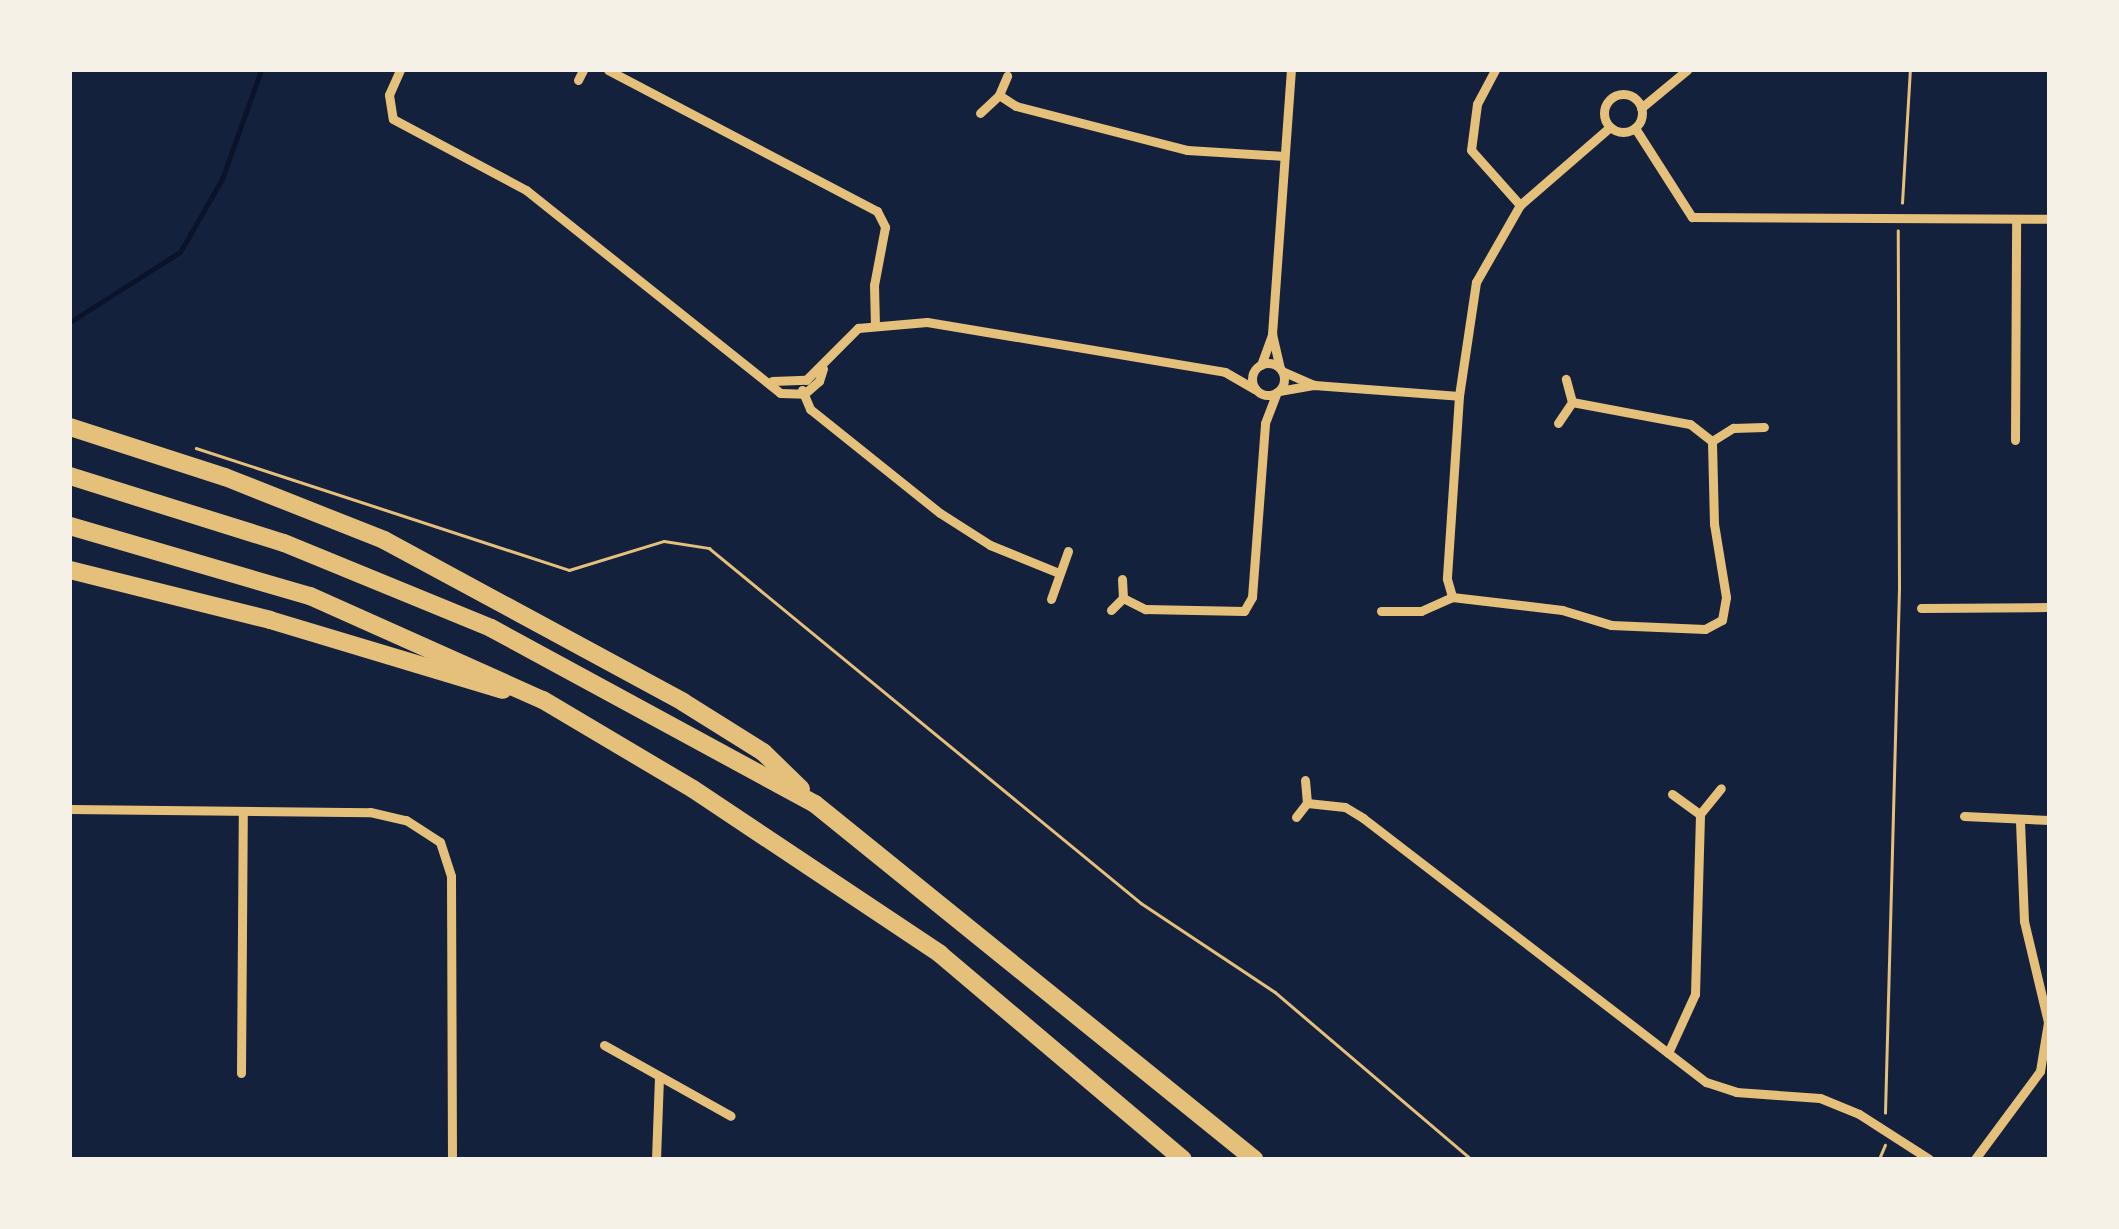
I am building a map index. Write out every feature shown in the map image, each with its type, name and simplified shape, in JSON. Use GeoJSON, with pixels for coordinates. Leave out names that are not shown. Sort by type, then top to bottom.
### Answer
{"type":"FeatureCollection","features":[{"type":"Feature","properties":{"kind":"highway"},"geometry":{"type":"LineString","coordinates":[[70,427],[225,478],[402,548],[683,702],[763,752],[815,804],[1254,1159]]}},
{"type":"Feature","properties":{"kind":"highway"},"geometry":{"type":"LineString","coordinates":[[70,476],[284,543],[491,628],[815,804]]}},
{"type":"Feature","properties":{"kind":"highway"},"geometry":{"type":"LineString","coordinates":[[70,526],[310,596],[542,700],[692,789],[940,954],[1183,1159]]}},
{"type":"Feature","properties":{"kind":"highway"},"geometry":{"type":"LineString","coordinates":[[70,570],[270,620],[542,700]]}},
{"type":"Feature","properties":{"kind":"street"},"geometry":{"type":"LineString","coordinates":[[400,70],[389,96],[393,119],[526,190],[772,382],[801,388]]}},
{"type":"Feature","properties":{"kind":"street"},"geometry":{"type":"LineString","coordinates":[[608,70],[876,211],[885,227],[874,285],[875,325]]}},
{"type":"Feature","properties":{"kind":"street"},"geometry":{"type":"LineString","coordinates":[[1122,598],[1145,609],[1244,611],[1252,597],[1266,423],[1278,392],[1281,370],[1272,334],[1290,70]]}},
{"type":"Feature","properties":{"kind":"street"},"geometry":{"type":"LineString","coordinates":[[1494,70],[1477,104],[1471,150],[1520,205]]}},
{"type":"Feature","properties":{"kind":"street"},"geometry":{"type":"LineString","coordinates":[[1635,128],[1642,108],[1687,70]]}},
{"type":"Feature","properties":{"kind":"street"},"geometry":{"type":"LineString","coordinates":[[980,112],[1000,95],[1008,76]]}},
{"type":"Feature","properties":{"kind":"street"},"geometry":{"type":"LineString","coordinates":[[1000,95],[1016,106],[1188,150],[1284,156]]}},
{"type":"Feature","properties":{"kind":"street"},"geometry":{"type":"LineString","coordinates":[[1610,127],[1604,116],[1612,98],[1631,96],[1642,108]]}},
{"type":"Feature","properties":{"kind":"street"},"geometry":{"type":"LineString","coordinates":[[1452,597],[1447,579],[1459,396],[1476,282],[1520,205],[1610,127],[1635,128]]}},
{"type":"Feature","properties":{"kind":"street"},"geometry":{"type":"LineString","coordinates":[[1635,128],[1692,217],[2049,219]]}},
{"type":"Feature","properties":{"kind":"street"},"geometry":{"type":"LineString","coordinates":[[2015,440],[2016,220]]}},
{"type":"Feature","properties":{"kind":"street"},"geometry":{"type":"LineString","coordinates":[[801,388],[858,328],[944,325],[1224,372],[1257,390],[1278,392],[1314,385],[1459,396]]}},
{"type":"Feature","properties":{"kind":"street"},"geometry":{"type":"LineString","coordinates":[[1266,423],[1257,390],[1259,366],[1272,334]]}},
{"type":"Feature","properties":{"kind":"street"},"geometry":{"type":"LineString","coordinates":[[1224,372],[1259,366],[1281,370],[1314,385]]}},
{"type":"Feature","properties":{"kind":"street"},"geometry":{"type":"LineString","coordinates":[[1558,423],[1572,402],[1566,379]]}},
{"type":"Feature","properties":{"kind":"street"},"geometry":{"type":"LineString","coordinates":[[801,388],[810,409],[940,513],[990,545],[1060,573]]}},
{"type":"Feature","properties":{"kind":"street"},"geometry":{"type":"LineString","coordinates":[[1572,402],[1690,424],[1712,440]]}},
{"type":"Feature","properties":{"kind":"street"},"geometry":{"type":"LineString","coordinates":[[1712,440],[1733,428],[1764,427]]}},
{"type":"Feature","properties":{"kind":"street"},"geometry":{"type":"LineString","coordinates":[[1381,611],[1427,610],[1452,597],[1562,610],[1611,625],[1705,629],[1722,620],[1726,597],[1714,524],[1712,440]]}},
{"type":"Feature","properties":{"kind":"street"},"geometry":{"type":"LineString","coordinates":[[1051,599],[1068,550]]}},
{"type":"Feature","properties":{"kind":"street"},"geometry":{"type":"LineString","coordinates":[[1111,610],[1122,598],[1122,578]]}},
{"type":"Feature","properties":{"kind":"street"},"geometry":{"type":"LineString","coordinates":[[1921,608],[2049,606]]}},
{"type":"Feature","properties":{"kind":"street"},"geometry":{"type":"LineString","coordinates":[[1296,818],[1307,803],[1305,780]]}},
{"type":"Feature","properties":{"kind":"street"},"geometry":{"type":"LineString","coordinates":[[1668,1053],[1695,994],[1700,814],[1721,788]]}},
{"type":"Feature","properties":{"kind":"street"},"geometry":{"type":"LineString","coordinates":[[1672,794],[1700,814]]}},
{"type":"Feature","properties":{"kind":"street"},"geometry":{"type":"LineString","coordinates":[[1307,803],[1345,807],[1363,818],[1706,1082],[1736,1092],[1820,1098],[1887,1129],[1929,1159]]}},
{"type":"Feature","properties":{"kind":"street"},"geometry":{"type":"LineString","coordinates":[[70,809],[388,814],[430,833],[446,852],[452,1159]]}},
{"type":"Feature","properties":{"kind":"street"},"geometry":{"type":"LineString","coordinates":[[241,1074],[243,811]]}},
{"type":"Feature","properties":{"kind":"street"},"geometry":{"type":"LineString","coordinates":[[1964,816],[2049,820]]}},
{"type":"Feature","properties":{"kind":"street"},"geometry":{"type":"LineString","coordinates":[[1976,1159],[2040,1071],[2048,1022],[2024,921],[2020,820]]}},
{"type":"Feature","properties":{"kind":"street"},"geometry":{"type":"LineString","coordinates":[[604,1045],[731,1116]]}},
{"type":"Feature","properties":{"kind":"street"},"geometry":{"type":"LineString","coordinates":[[656,1159],[659,1076]]}},
{"type":"Feature","properties":{"kind":"path"},"geometry":{"type":"LineString","coordinates":[[1901,210],[1910,70]]}},
{"type":"Feature","properties":{"kind":"path"},"geometry":{"type":"LineString","coordinates":[[1879,1159],[1887,1129],[1899,588],[1898,229]]}},
{"type":"Feature","properties":{"kind":"path"},"geometry":{"type":"LineString","coordinates":[[190,446],[569,570],[664,541],[709,548],[1141,903],[1275,992],[1472,1159]]}},
{"type":"Feature","properties":{"kind":"waterway"},"geometry":{"type":"LineString","coordinates":[[70,322],[180,252],[222,179],[261,70]]}}]}
